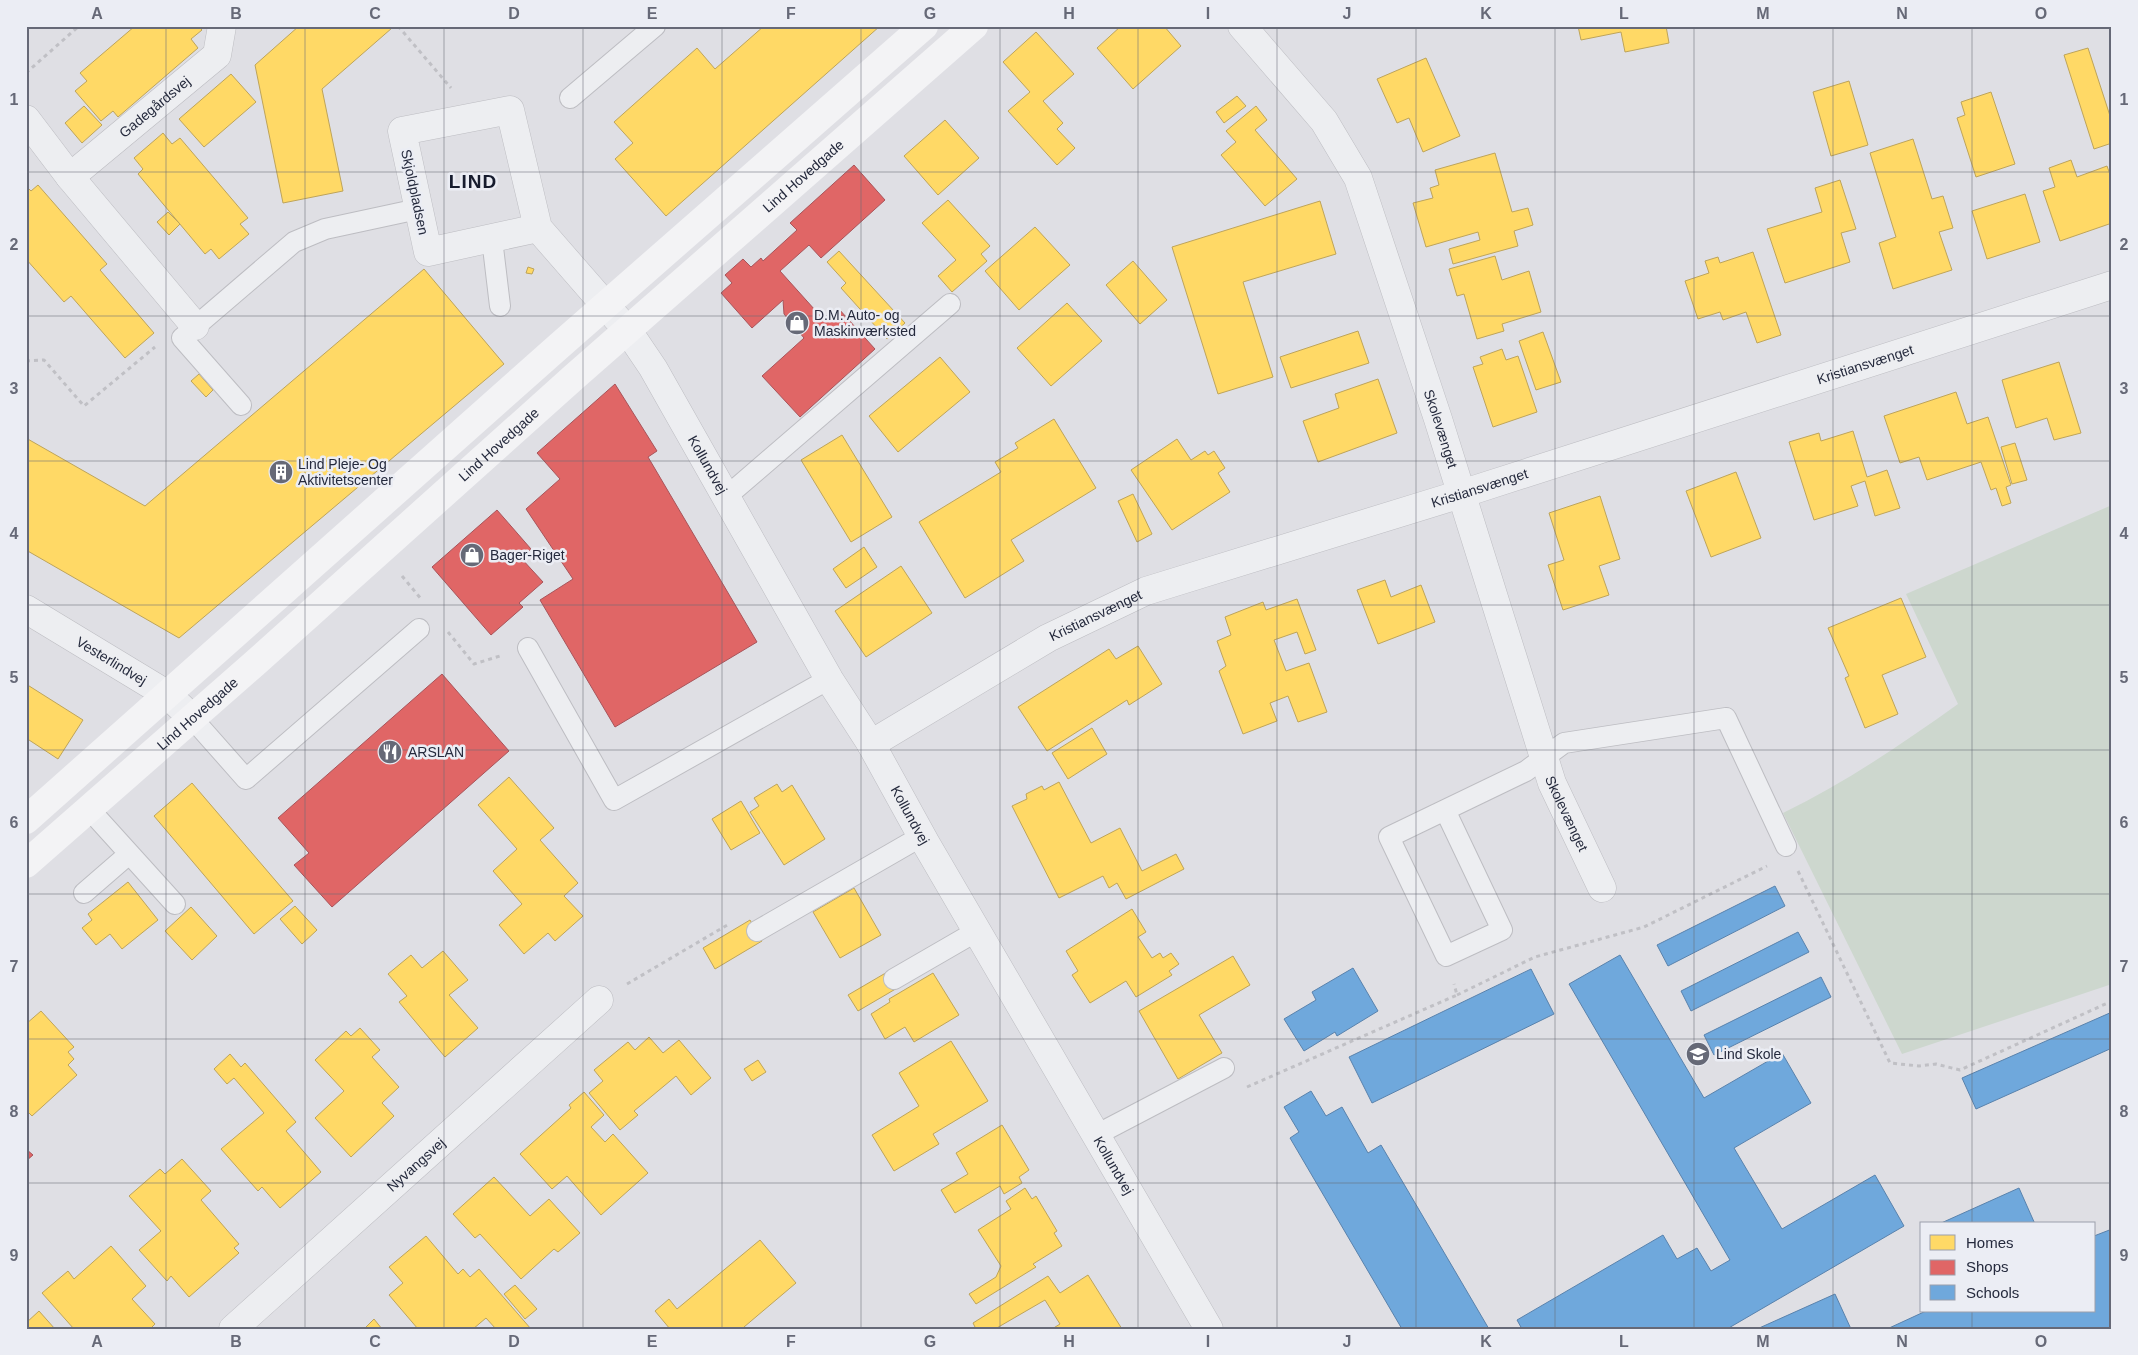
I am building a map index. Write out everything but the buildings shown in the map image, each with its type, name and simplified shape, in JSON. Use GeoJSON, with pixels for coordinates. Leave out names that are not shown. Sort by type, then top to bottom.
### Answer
{"type":"FeatureCollection","features":[{"type":"Feature","properties":{"kind":"main road"},"geometry":{"type":"LineString","coordinates":[[26,820],[924,26]]}},
{"type":"Feature","properties":{"kind":"main road","name":"Lind Hovedgade"},"geometry":{"type":"LineString","coordinates":[[26,864],[974,26]]}},
{"type":"Feature","properties":{"kind":"street","name":"Gadegårdsvej"},"geometry":{"type":"LineString","coordinates":[[70,177],[217,55],[222,26]]}},
{"type":"Feature","properties":{"kind":"street","name":"Skolevænget"},"geometry":{"type":"LineString","coordinates":[[1242,26],[1324,121],[1358,178],[1438,419],[1552,783],[1602,888]]}},
{"type":"Feature","properties":{"kind":"street","name":"Skjoldpladsen"},"geometry":{"type":"LineString","coordinates":[[538,228],[428,252],[402,131],[510,110],[538,228],[606,306]]}},
{"type":"Feature","properties":{"kind":"street"},"geometry":{"type":"LineString","coordinates":[[26,120],[188,332]]}},
{"type":"Feature","properties":{"kind":"street","name":"Kristiansvænget"},"geometry":{"type":"LineString","coordinates":[[871,744],[1048,638],[1146,591],[1461,494],[2112,285]]}},
{"type":"Feature","properties":{"kind":"street","name":"Kollundvej"},"geometry":{"type":"LineString","coordinates":[[606,306],[628,331],[653,368],[829,678],[871,744],[922,836],[1209,1329]]}},
{"type":"Feature","properties":{"kind":"street","name":"Vesterlindvej"},"geometry":{"type":"LineString","coordinates":[[26,609],[168,695],[192,718]]}},
{"type":"Feature","properties":{"kind":"street","name":"Nyvangsvej"},"geometry":{"type":"LineString","coordinates":[[233,1329],[600,1000]]}},
{"type":"Feature","properties":{"kind":"lane"},"geometry":{"type":"LineString","coordinates":[[570,98],[655,26]]}},
{"type":"Feature","properties":{"kind":"lane"},"geometry":{"type":"LineString","coordinates":[[241,404],[188,332],[294,242],[325,229],[418,209]]}},
{"type":"Feature","properties":{"kind":"lane"},"geometry":{"type":"LineString","coordinates":[[492,239],[500,306]]}},
{"type":"Feature","properties":{"kind":"lane"},"geometry":{"type":"LineString","coordinates":[[726,497],[950,304]]}},
{"type":"Feature","properties":{"kind":"lane"},"geometry":{"type":"LineString","coordinates":[[192,718],[246,779],[419,629]]}},
{"type":"Feature","properties":{"kind":"lane"},"geometry":{"type":"LineString","coordinates":[[528,648],[614,800],[829,678]]}},
{"type":"Feature","properties":{"kind":"lane"},"geometry":{"type":"LineString","coordinates":[[1445,810],[1502,930],[1446,956],[1388,837],[1526,771],[1564,743],[1726,718],[1788,850]]}},
{"type":"Feature","properties":{"kind":"lane"},"geometry":{"type":"LineString","coordinates":[[89,809],[174,904]]}},
{"type":"Feature","properties":{"kind":"lane"},"geometry":{"type":"LineString","coordinates":[[756,931],[922,836]]}},
{"type":"Feature","properties":{"kind":"lane"},"geometry":{"type":"LineString","coordinates":[[84,893],[129,854]]}},
{"type":"Feature","properties":{"kind":"lane"},"geometry":{"type":"LineString","coordinates":[[894,979],[977,931]]}},
{"type":"Feature","properties":{"kind":"lane"},"geometry":{"type":"LineString","coordinates":[[1096,1135],[1224,1068]]}},
{"type":"Feature","properties":{"kind":"path"},"geometry":{"type":"LineString","coordinates":[[26,73],[79,26]]}},
{"type":"Feature","properties":{"kind":"path"},"geometry":{"type":"LineString","coordinates":[[398,26],[475,117]]}},
{"type":"Feature","properties":{"kind":"path"},"geometry":{"type":"LineString","coordinates":[[26,361],[44,360],[84,406],[167,336],[188,332]]}},
{"type":"Feature","properties":{"kind":"path"},"geometry":{"type":"LineString","coordinates":[[1244,1089],[1535,957],[1644,927],[1788,850],[1890,1063],[1919,1066],[1936,1064],[1960,1070],[2112,1001]]}},
{"type":"Feature","properties":{"kind":"path"},"geometry":{"type":"LineString","coordinates":[[1446,956],[1457,994]]}},
{"type":"Feature","properties":{"kind":"shaded area"},"geometry":{"type":"Polygon","coordinates":[[[2112,505],[2112,984],[1902,1054],[1783,813],[1829,789],[1873,762],[1958,704],[1906,594],[2112,505]]]}},
{"type":"Feature","properties":{"kind":"place","name":"D.M. Auto- og Maskinværksted"},"geometry":{"type":"Point","coordinates":[797,323]}},
{"type":"Feature","properties":{"kind":"place","name":"Lind Pleje- Og Aktivitetscenter"},"geometry":{"type":"Point","coordinates":[281,472]}},
{"type":"Feature","properties":{"kind":"place","name":"Bager-Riget"},"geometry":{"type":"Point","coordinates":[472,555]}},
{"type":"Feature","properties":{"kind":"place","name":"ARSLAN"},"geometry":{"type":"Point","coordinates":[390,752]}},
{"type":"Feature","properties":{"kind":"place","name":"Lind Skole"},"geometry":{"type":"Point","coordinates":[1698,1054]}},
{"type":"Feature","properties":{"kind":"district","name":"LIND"},"geometry":{"type":"Point","coordinates":[473,181]}}]}
